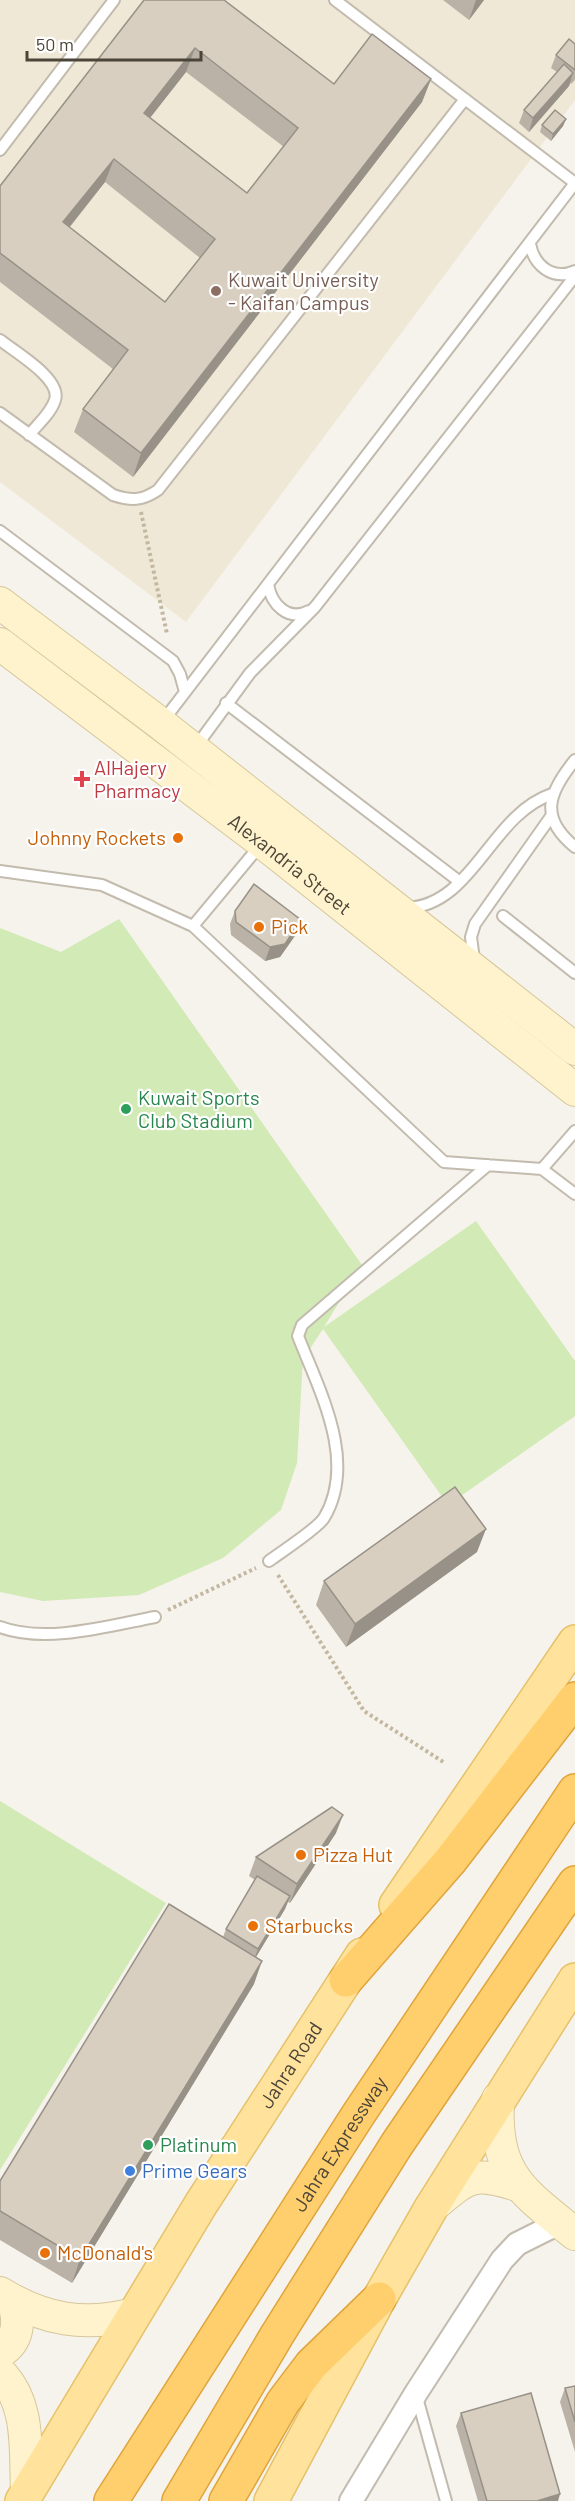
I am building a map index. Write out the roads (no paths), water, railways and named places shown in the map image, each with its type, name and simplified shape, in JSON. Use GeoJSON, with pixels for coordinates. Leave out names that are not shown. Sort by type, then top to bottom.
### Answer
{"type":"FeatureCollection","features":[{"type":"Feature","properties":{"kind":"highway"},"geometry":{"type":"LineString","coordinates":[[346,1980],[450,1860],[575,1699]]}},
{"type":"Feature","properties":{"kind":"highway","name":"Jahra Expressway"},"geometry":{"type":"LineString","coordinates":[[111,2501],[358,2115],[575,1791]]}},
{"type":"Feature","properties":{"kind":"highway"},"geometry":{"type":"LineString","coordinates":[[179,2501],[277,2335],[397,2144],[575,1883]]}},
{"type":"Feature","properties":{"kind":"highway"},"geometry":{"type":"LineString","coordinates":[[226,2501],[283,2402],[310,2365],[379,2298]]}},
{"type":"Feature","properties":{"kind":"main road","name":"Jahra Road"},"geometry":{"type":"LineString","coordinates":[[24,2497],[201,2204],[346,1980],[575,1642]]}},
{"type":"Feature","properties":{"kind":"main road"},"geometry":{"type":"LineString","coordinates":[[271,2501],[379,2298],[431,2208],[575,1980]]}},
{"type":"Feature","properties":{"kind":"street","name":"Alexandria Street"},"geometry":{"type":"LineString","coordinates":[[0,603],[161,724],[575,1048]]}},
{"type":"Feature","properties":{"kind":"street","name":"Alexandria Street"},"geometry":{"type":"LineString","coordinates":[[0,644],[262,842],[575,1090]]}},
{"type":"Feature","properties":{"kind":"street"},"geometry":{"type":"LineString","coordinates":[[141,750],[161,724]]}},
{"type":"Feature","properties":{"kind":"street"},"geometry":{"type":"LineString","coordinates":[[175,776],[193,750]]}},
{"type":"Feature","properties":{"kind":"street"},"geometry":{"type":"LineString","coordinates":[[498,2099],[500,2144],[517,2185]]}},
{"type":"Feature","properties":{"kind":"street"},"geometry":{"type":"LineString","coordinates":[[431,2208],[464,2180],[482,2176],[517,2185],[570,2224]]}},
{"type":"Feature","properties":{"kind":"street"},"geometry":{"type":"LineString","coordinates":[[351,2501],[416,2393],[502,2260],[517,2244],[570,2224]]}},
{"type":"Feature","properties":{"kind":"street"},"geometry":{"type":"LineString","coordinates":[[6,2297],[32,2311],[72,2321],[93,2322],[135,2314]]}},
{"type":"Feature","properties":{"kind":"street"},"geometry":{"type":"LineString","coordinates":[[0,2352],[14,2338],[18,2326],[18,2313],[6,2297]]}},
{"type":"Feature","properties":{"kind":"street"},"geometry":{"type":"LineString","coordinates":[[0,2373],[15,2393],[21,2409],[24,2497]]}},
{"type":"Feature","properties":{"kind":"lane"},"geometry":{"type":"LineString","coordinates":[[0,150],[114,0]]}},
{"type":"Feature","properties":{"kind":"lane"},"geometry":{"type":"LineString","coordinates":[[161,724],[575,183],[335,0]]}},
{"type":"Feature","properties":{"kind":"lane"},"geometry":{"type":"LineString","coordinates":[[0,413],[113,495],[139,500],[158,490],[465,99]]}},
{"type":"Feature","properties":{"kind":"lane"},"geometry":{"type":"LineString","coordinates":[[530,244],[532,255],[548,271],[559,274],[575,271]]}},
{"type":"Feature","properties":{"kind":"lane"},"geometry":{"type":"LineString","coordinates":[[193,750],[250,673],[315,607],[575,276]]}},
{"type":"Feature","properties":{"kind":"lane"},"geometry":{"type":"LineString","coordinates":[[0,340],[45,375],[56,389],[53,406],[29,435]]}},
{"type":"Feature","properties":{"kind":"lane"},"geometry":{"type":"LineString","coordinates":[[0,531],[173,661],[180,674],[185,692]]}},
{"type":"Feature","properties":{"kind":"lane"},"geometry":{"type":"LineString","coordinates":[[268,584],[269,595],[284,611],[306,613],[315,607]]}},
{"type":"Feature","properties":{"kind":"lane"},"geometry":{"type":"LineString","coordinates":[[226,703],[460,882]]}},
{"type":"Feature","properties":{"kind":"lane"},"geometry":{"type":"LineString","coordinates":[[575,760],[552,794],[552,815],[560,833],[575,847]]}},
{"type":"Feature","properties":{"kind":"lane"},"geometry":{"type":"LineString","coordinates":[[395,909],[432,904],[449,894],[514,816],[532,803],[552,794]]}},
{"type":"Feature","properties":{"kind":"lane"},"geometry":{"type":"LineString","coordinates":[[479,975],[472,953],[471,937],[475,924],[552,815]]}},
{"type":"Feature","properties":{"kind":"lane"},"geometry":{"type":"LineString","coordinates":[[192,926],[262,842]]}},
{"type":"Feature","properties":{"kind":"lane"},"geometry":{"type":"LineString","coordinates":[[0,871],[102,885],[192,926],[444,1162],[542,1169],[575,1194]]}},
{"type":"Feature","properties":{"kind":"lane"},"geometry":{"type":"LineString","coordinates":[[503,916],[575,973]]}},
{"type":"Feature","properties":{"kind":"lane"},"geometry":{"type":"LineString","coordinates":[[542,1169],[575,1131]]}},
{"type":"Feature","properties":{"kind":"lane"},"geometry":{"type":"LineString","coordinates":[[269,1561],[323,1519],[335,1489],[337,1454],[327,1411],[298,1336],[302,1325],[488,1165]]}},
{"type":"Feature","properties":{"kind":"lane"},"geometry":{"type":"LineString","coordinates":[[0,1627],[13,1632],[76,1632],[155,1617]]}},
{"type":"Feature","properties":{"kind":"lane"},"geometry":{"type":"LineString","coordinates":[[416,2393],[446,2501]]}},
{"type":"Feature","properties":{"kind":"place","name":"Kuwait University - Kaifan Campus"},"geometry":{"type":"Point","coordinates":[216,291]}},
{"type":"Feature","properties":{"kind":"place","name":"AlHajery Pharmacy"},"geometry":{"type":"Point","coordinates":[82,779]}},
{"type":"Feature","properties":{"kind":"place","name":"Johnny Rockets"},"geometry":{"type":"Point","coordinates":[178,838]}},
{"type":"Feature","properties":{"kind":"place","name":"Pick"},"geometry":{"type":"Point","coordinates":[259,927]}},
{"type":"Feature","properties":{"kind":"place","name":"Kuwait Sports Club Stadium"},"geometry":{"type":"Point","coordinates":[126,1109]}},
{"type":"Feature","properties":{"kind":"place","name":"Pizza Hut"},"geometry":{"type":"Point","coordinates":[301,1855]}},
{"type":"Feature","properties":{"kind":"place","name":"Starbucks"},"geometry":{"type":"Point","coordinates":[253,1926]}},
{"type":"Feature","properties":{"kind":"place","name":"Platinum"},"geometry":{"type":"Point","coordinates":[148,2145]}},
{"type":"Feature","properties":{"kind":"place","name":"Prime Gears"},"geometry":{"type":"Point","coordinates":[130,2171]}},
{"type":"Feature","properties":{"kind":"place","name":"McDonald's"},"geometry":{"type":"Point","coordinates":[45,2253]}}]}
